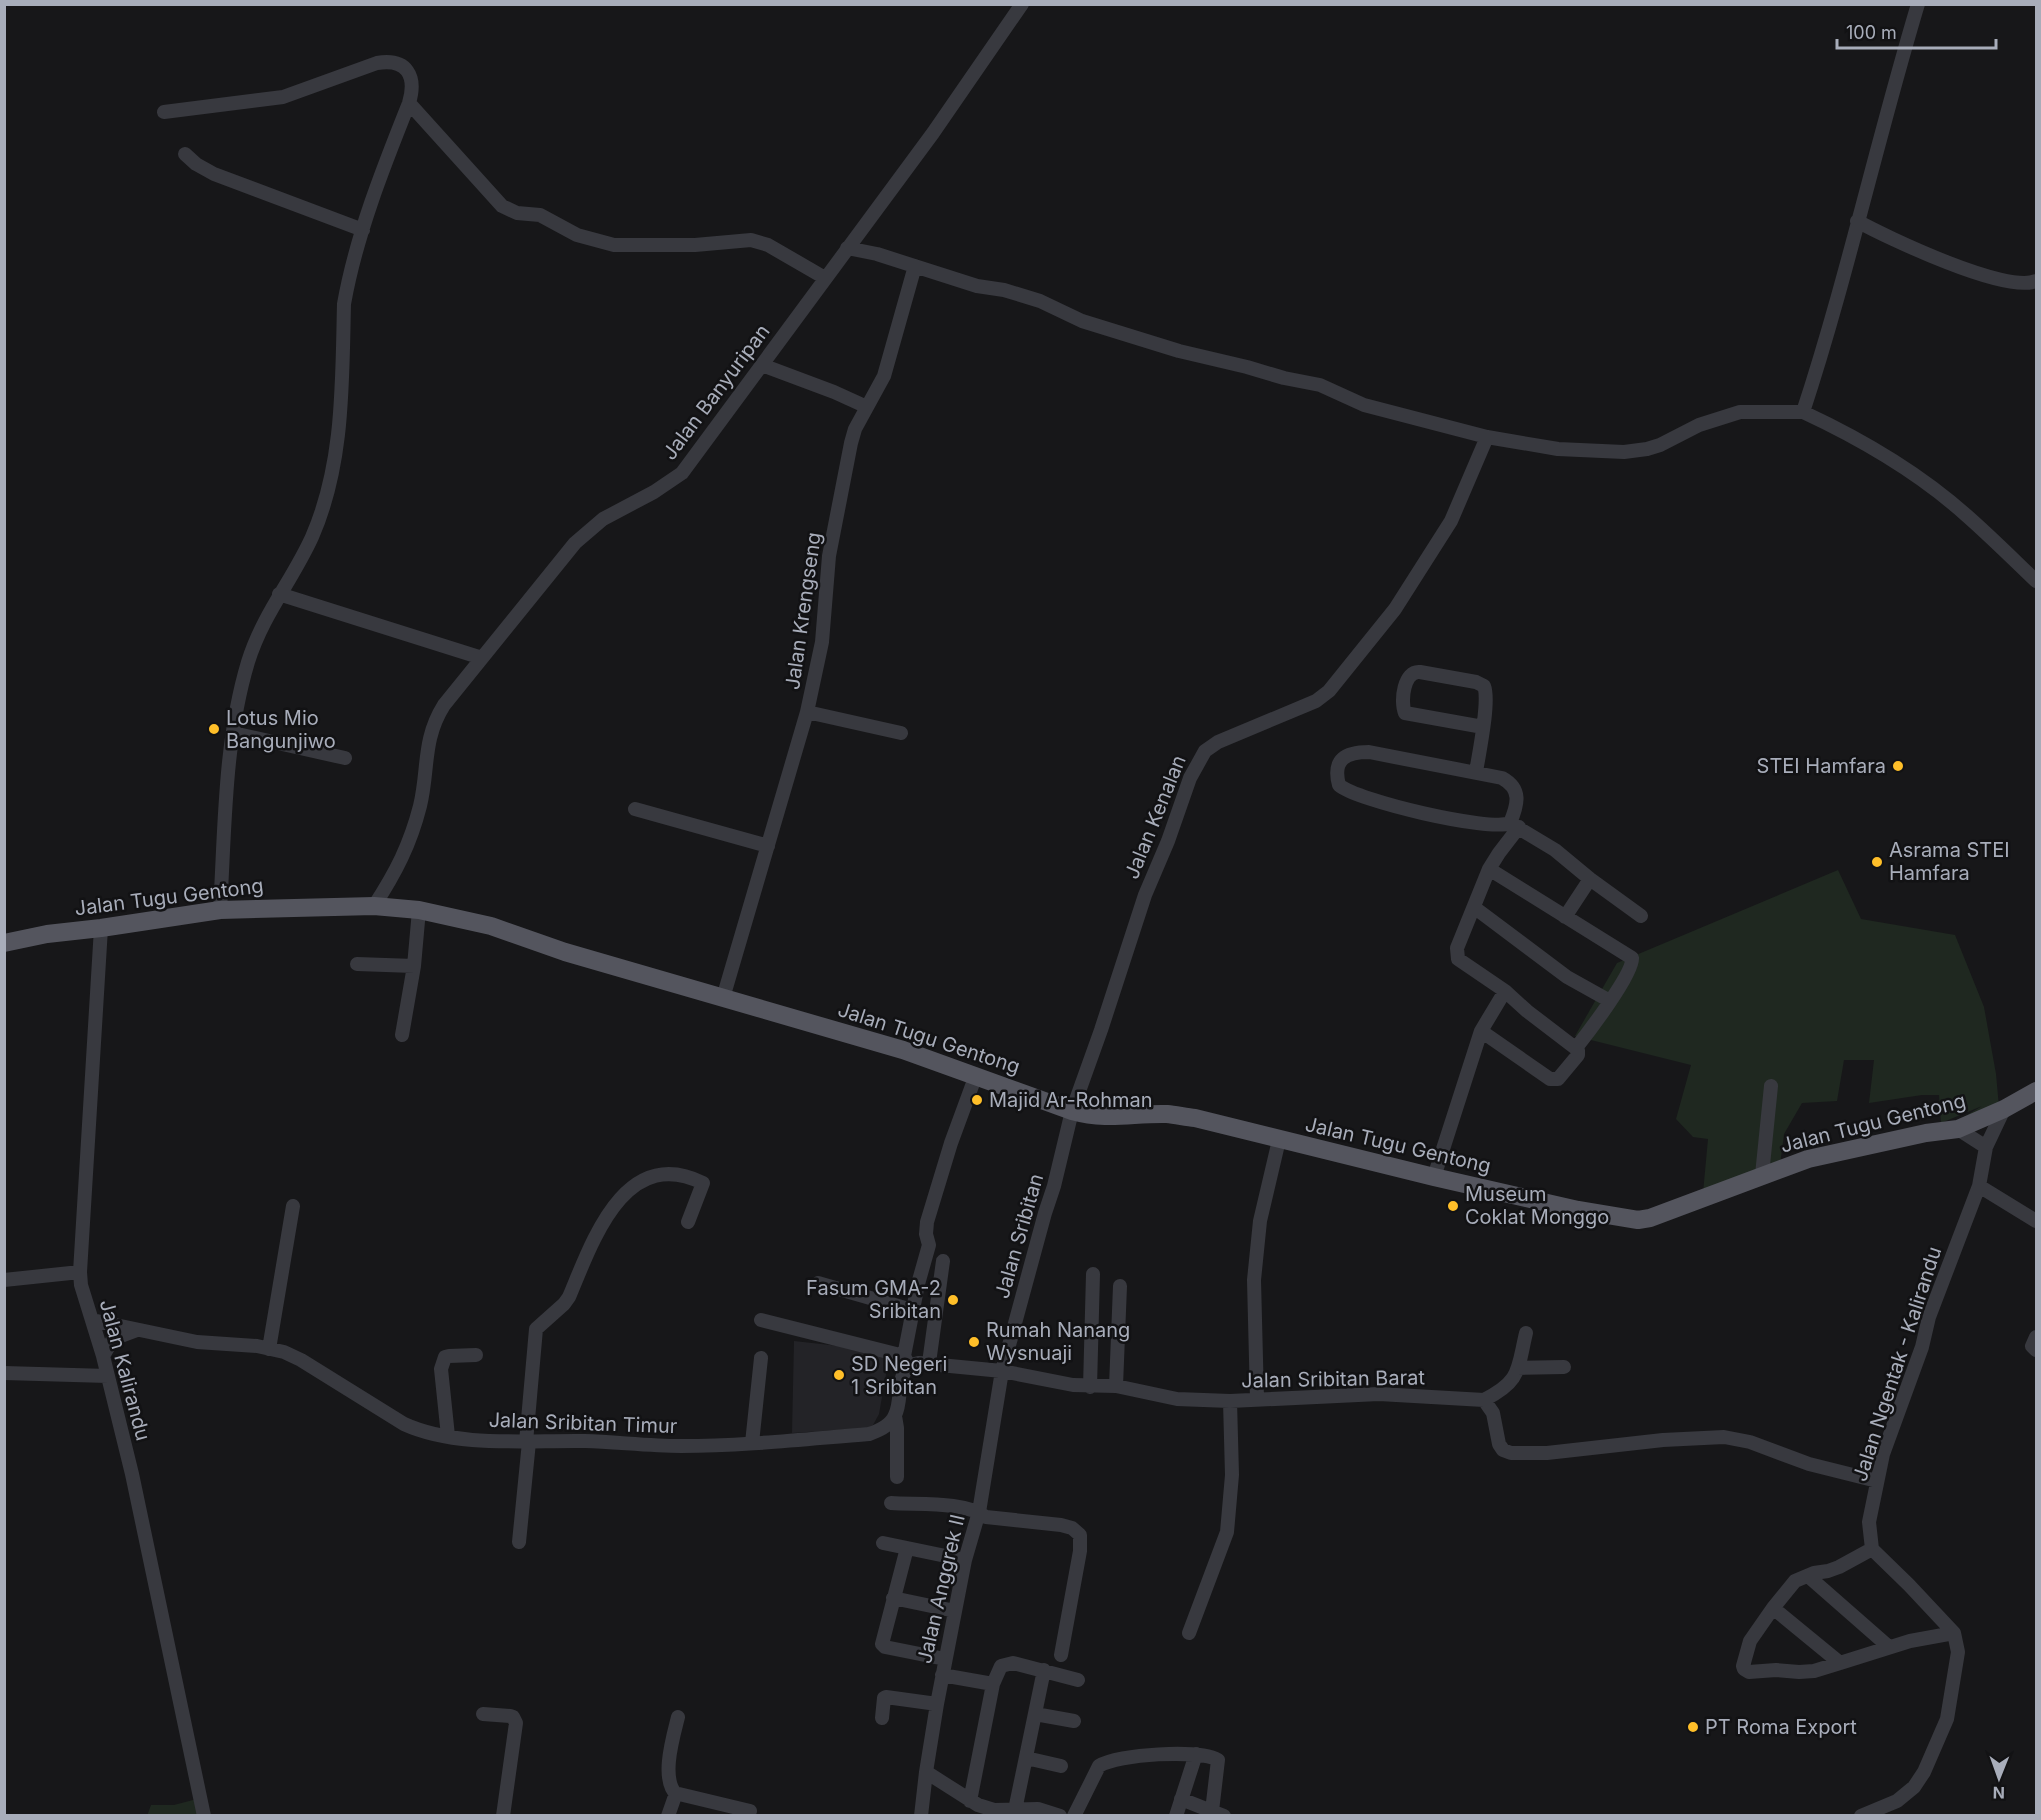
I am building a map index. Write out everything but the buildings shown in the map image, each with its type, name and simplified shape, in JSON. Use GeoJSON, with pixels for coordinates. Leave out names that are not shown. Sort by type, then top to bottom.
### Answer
{"type":"FeatureCollection","features":[{"type":"Feature","properties":{"kind":"main road","name":"Jalan Tugu Gentong"},"geometry":{"type":"LineString","coordinates":[[4,944],[47,934],[220,910],[374,906],[419,910],[491,926],[566,952],[903,1050],[1072,1111],[1108,1118],[1166,1114],[1196,1118],[1434,1177],[1578,1210],[1638,1220],[1650,1218],[1808,1159],[1926,1133],[1958,1129],[2004,1109],[2037,1091]]}},
{"type":"Feature","properties":{"kind":"street","name":"Jalan Banyuripan"},"geometry":{"type":"LineString","coordinates":[[374,906],[398,869],[409,843],[420,804],[430,735],[434,721],[444,705],[575,543],[603,519],[661,488],[682,473],[933,133],[1022,4]]}},
{"type":"Feature","properties":{"kind":"street"},"geometry":{"type":"LineString","coordinates":[[1803,412],[1823,351],[1918,4]]}},
{"type":"Feature","properties":{"kind":"street"},"geometry":{"type":"LineString","coordinates":[[164,112],[283,96],[377,63],[389,61],[398,63],[409,73],[412,89],[363,230],[344,304],[339,439],[324,502],[312,536],[262,623],[248,663],[229,761],[220,910]]}},
{"type":"Feature","properties":{"kind":"street"},"geometry":{"type":"LineString","coordinates":[[409,103],[502,206],[517,213],[540,215],[577,235],[614,245],[694,245],[751,240],[768,246],[825,278]]}},
{"type":"Feature","properties":{"kind":"street"},"geometry":{"type":"LineString","coordinates":[[184,154],[214,174],[363,230]]}},
{"type":"Feature","properties":{"kind":"street"},"geometry":{"type":"LineString","coordinates":[[1857,221],[1897,242],[1984,275],[2020,284],[2037,281]]}},
{"type":"Feature","properties":{"kind":"street"},"geometry":{"type":"LineString","coordinates":[[847,248],[877,254],[976,286],[1004,290],[1040,301],[1082,321],[1179,351],[1320,385],[1364,405],[1487,437],[1558,449],[1624,452],[1660,445],[1699,425],[1740,412],[1803,412],[1873,448],[1916,476],[1965,513],[2037,581]]}},
{"type":"Feature","properties":{"kind":"street","name":"Jalan Krengseng"},"geometry":{"type":"LineString","coordinates":[[723,998],[807,712],[822,642],[829,556],[851,443],[855,429],[884,376],[915,266]]}},
{"type":"Feature","properties":{"kind":"street"},"geometry":{"type":"LineString","coordinates":[[762,365],[867,407]]}},
{"type":"Feature","properties":{"kind":"street","name":"Jalan Kenalan"},"geometry":{"type":"LineString","coordinates":[[1072,1111],[1101,1030],[1144,895],[1168,841],[1198,760],[1205,751],[1218,742],[1289,713],[1329,692],[1395,609],[1451,521],[1487,437]]}},
{"type":"Feature","properties":{"kind":"street"},"geometry":{"type":"LineString","coordinates":[[279,594],[482,658]]}},
{"type":"Feature","properties":{"kind":"street"},"geometry":{"type":"LineString","coordinates":[[1476,772],[1486,698],[1486,689],[1482,684],[1420,672],[1411,674],[1402,707],[1405,713],[1482,727]]}},
{"type":"Feature","properties":{"kind":"street"},"geometry":{"type":"LineString","coordinates":[[807,712],[901,733]]}},
{"type":"Feature","properties":{"kind":"street"},"geometry":{"type":"LineString","coordinates":[[233,733],[345,758]]}},
{"type":"Feature","properties":{"kind":"street"},"geometry":{"type":"LineString","coordinates":[[1481,1031],[1550,1079],[1555,1080],[1579,1051],[1505,991],[1456,956],[1456,948],[1475,908],[1489,869],[1514,825],[1516,791],[1502,778],[1476,772],[1369,752],[1352,752],[1343,757],[1338,779],[1341,787],[1352,793],[1407,810],[1481,825],[1514,825],[1555,850],[1641,916]]}},
{"type":"Feature","properties":{"kind":"street"},"geometry":{"type":"LineString","coordinates":[[635,808],[768,846]]}},
{"type":"Feature","properties":{"kind":"street"},"geometry":{"type":"LineString","coordinates":[[1489,869],[1632,958],[1632,966],[1576,1048]]}},
{"type":"Feature","properties":{"kind":"street"},"geometry":{"type":"LineString","coordinates":[[1565,917],[1590,879]]}},
{"type":"Feature","properties":{"kind":"street"},"geometry":{"type":"LineString","coordinates":[[1475,908],[1567,977],[1610,1001]]}},
{"type":"Feature","properties":{"kind":"street"},"geometry":{"type":"LineString","coordinates":[[402,1035],[414,966],[419,910]]}},
{"type":"Feature","properties":{"kind":"street","name":"Jalan Kalirandu"},"geometry":{"type":"LineString","coordinates":[[101,928],[81,1285],[103,1356],[146,1536],[204,1815]]}},
{"type":"Feature","properties":{"kind":"street"},"geometry":{"type":"LineString","coordinates":[[357,964],[414,966]]}},
{"type":"Feature","properties":{"kind":"street"},"geometry":{"type":"LineString","coordinates":[[1434,1177],[1481,1031],[1505,991]]}},
{"type":"Feature","properties":{"kind":"street"},"geometry":{"type":"LineString","coordinates":[[897,1477],[895,1416],[906,1361],[912,1310],[929,1245],[926,1234],[927,1222],[951,1143],[976,1075]]}},
{"type":"Feature","properties":{"kind":"street"},"geometry":{"type":"LineString","coordinates":[[1762,1175],[1771,1086]]}},
{"type":"Feature","properties":{"kind":"street","name":"Jalan Ngentak - Kalirandu"},"geometry":{"type":"LineString","coordinates":[[1872,1549],[1869,1522],[1883,1454],[1922,1347],[1929,1317],[1979,1186],[1986,1147],[2004,1109]]}},
{"type":"Feature","properties":{"kind":"street","name":"Jalan Sribitan"},"geometry":{"type":"LineString","coordinates":[[1002,1371],[1054,1186],[1072,1111]]}},
{"type":"Feature","properties":{"kind":"street"},"geometry":{"type":"LineString","coordinates":[[1958,1129],[1986,1147]]}},
{"type":"Feature","properties":{"kind":"street"},"geometry":{"type":"LineString","coordinates":[[1257,1399],[1254,1280],[1260,1221],[1280,1140]]}},
{"type":"Feature","properties":{"kind":"street"},"geometry":{"type":"LineString","coordinates":[[519,1542],[536,1329],[569,1297],[596,1231],[621,1196],[632,1186],[652,1178],[675,1175],[703,1183],[688,1222]]}},
{"type":"Feature","properties":{"kind":"street"},"geometry":{"type":"LineString","coordinates":[[1979,1186],[2037,1221]]}},
{"type":"Feature","properties":{"kind":"street"},"geometry":{"type":"LineString","coordinates":[[269,1349],[293,1206]]}},
{"type":"Feature","properties":{"kind":"street"},"geometry":{"type":"LineString","coordinates":[[929,1363],[943,1261]]}},
{"type":"Feature","properties":{"kind":"street"},"geometry":{"type":"LineString","coordinates":[[4,1280],[81,1272]]}},
{"type":"Feature","properties":{"kind":"street"},"geometry":{"type":"LineString","coordinates":[[1090,1387],[1093,1274]]}},
{"type":"Feature","properties":{"kind":"street"},"geometry":{"type":"LineString","coordinates":[[818,1283],[912,1310]]}},
{"type":"Feature","properties":{"kind":"street"},"geometry":{"type":"LineString","coordinates":[[918,1284],[939,1288]]}},
{"type":"Feature","properties":{"kind":"street"},"geometry":{"type":"LineString","coordinates":[[1116,1386],[1120,1286]]}},
{"type":"Feature","properties":{"kind":"street","name":"Jalan Sribitan Timur"},"geometry":{"type":"LineString","coordinates":[[92,1320],[197,1342],[257,1346],[269,1349],[301,1360],[383,1412],[421,1431],[448,1436],[528,1442],[584,1441],[681,1446],[752,1443],[869,1434],[880,1430],[895,1416]]}},
{"type":"Feature","properties":{"kind":"street"},"geometry":{"type":"LineString","coordinates":[[761,1320],[906,1361],[1002,1371]]}},
{"type":"Feature","properties":{"kind":"street"},"geometry":{"type":"LineString","coordinates":[[103,1356],[113,1339],[139,1330]]}},
{"type":"Feature","properties":{"kind":"street"},"geometry":{"type":"LineString","coordinates":[[1526,1333],[1518,1368],[1512,1381],[1503,1391],[1484,1400],[1493,1413],[1499,1444],[1503,1450],[1547,1453],[1663,1440],[1724,1437],[1750,1442],[1809,1464],[1877,1481]]}},
{"type":"Feature","properties":{"kind":"street"},"geometry":{"type":"LineString","coordinates":[[2037,1337],[2032,1346],[2037,1350]]}},
{"type":"Feature","properties":{"kind":"street"},"geometry":{"type":"LineString","coordinates":[[448,1436],[441,1369],[443,1361],[449,1356],[476,1355]]}},
{"type":"Feature","properties":{"kind":"street"},"geometry":{"type":"LineString","coordinates":[[752,1443],[761,1358]]}},
{"type":"Feature","properties":{"kind":"street"},"geometry":{"type":"LineString","coordinates":[[1518,1368],[1564,1367]]}},
{"type":"Feature","properties":{"kind":"street","name":"Jalan Sribitan Barat"},"geometry":{"type":"LineString","coordinates":[[1002,1371],[1044,1381],[1090,1387],[1116,1386],[1177,1400],[1230,1401],[1379,1394],[1484,1400]]}},
{"type":"Feature","properties":{"kind":"street","name":"Jalan Anggrek II"},"geometry":{"type":"LineString","coordinates":[[921,1815],[942,1675],[965,1560],[979,1512],[1002,1371]]}},
{"type":"Feature","properties":{"kind":"street"},"geometry":{"type":"LineString","coordinates":[[4,1373],[108,1376]]}},
{"type":"Feature","properties":{"kind":"street"},"geometry":{"type":"LineString","coordinates":[[1189,1633],[1227,1532],[1232,1475],[1230,1401]]}},
{"type":"Feature","properties":{"kind":"street"},"geometry":{"type":"LineString","coordinates":[[891,1503],[957,1507],[979,1512],[986,1517],[1061,1525],[1072,1528],[1080,1535],[1080,1551],[1061,1655]]}},
{"type":"Feature","properties":{"kind":"street"},"geometry":{"type":"LineString","coordinates":[[883,1543],[965,1560]]}},
{"type":"Feature","properties":{"kind":"street"},"geometry":{"type":"LineString","coordinates":[[907,1548],[882,1644],[885,1647],[945,1659]]}},
{"type":"Feature","properties":{"kind":"street"},"geometry":{"type":"LineString","coordinates":[[1861,1815],[1898,1801],[1914,1787],[1924,1772],[1947,1719],[1958,1652],[1954,1633],[1872,1549],[1828,1571],[1795,1581],[1750,1641],[1744,1669],[1749,1672],[1776,1670],[1799,1672],[1814,1671],[1889,1647],[1954,1633]]}},
{"type":"Feature","properties":{"kind":"street"},"geometry":{"type":"LineString","coordinates":[[1808,1576],[1889,1647]]}},
{"type":"Feature","properties":{"kind":"street"},"geometry":{"type":"LineString","coordinates":[[893,1598],[955,1611]]}},
{"type":"Feature","properties":{"kind":"street"},"geometry":{"type":"LineString","coordinates":[[1773,1608],[1840,1663]]}},
{"type":"Feature","properties":{"kind":"street"},"geometry":{"type":"LineString","coordinates":[[970,1801],[993,1684],[1002,1666],[1008,1663],[1078,1680]]}},
{"type":"Feature","properties":{"kind":"street"},"geometry":{"type":"LineString","coordinates":[[1015,1810],[1044,1670]]}},
{"type":"Feature","properties":{"kind":"street"},"geometry":{"type":"LineString","coordinates":[[942,1675],[993,1684]]}},
{"type":"Feature","properties":{"kind":"street"},"geometry":{"type":"LineString","coordinates":[[882,1718],[886,1697],[937,1704]]}},
{"type":"Feature","properties":{"kind":"street"},"geometry":{"type":"LineString","coordinates":[[483,1714],[510,1716],[516,1722],[503,1815]]}},
{"type":"Feature","properties":{"kind":"street"},"geometry":{"type":"LineString","coordinates":[[1035,1714],[1074,1721]]}},
{"type":"Feature","properties":{"kind":"street"},"geometry":{"type":"LineString","coordinates":[[678,1717],[671,1744],[669,1784],[677,1795],[750,1810]]}},
{"type":"Feature","properties":{"kind":"street"},"geometry":{"type":"LineString","coordinates":[[1074,1815],[1084,1799],[1093,1775],[1102,1763],[1140,1756],[1196,1754],[1218,1760],[1219,1814],[1181,1799]]}},
{"type":"Feature","properties":{"kind":"street"},"geometry":{"type":"LineString","coordinates":[[1176,1815],[1196,1754]]}},
{"type":"Feature","properties":{"kind":"street"},"geometry":{"type":"LineString","coordinates":[[1026,1758],[1061,1766]]}},
{"type":"Feature","properties":{"kind":"street"},"geometry":{"type":"LineString","coordinates":[[926,1772],[970,1801],[994,1810],[1038,1809],[1060,1815]]}},
{"type":"Feature","properties":{"kind":"street"},"geometry":{"type":"LineString","coordinates":[[668,1815],[677,1795]]}},
{"type":"Feature","properties":{"kind":"shaded area"},"geometry":{"type":"Polygon","coordinates":[[[1838,870],[1861,919],[1955,935],[1984,1007],[1996,1074],[1999,1107],[1952,1124],[1982,1106],[1941,1123],[1939,1095],[1922,1095],[1869,1103],[1874,1060],[1844,1060],[1837,1101],[1802,1103],[1784,1134],[1780,1165],[1703,1193],[1708,1139],[1693,1137],[1676,1119],[1691,1065],[1575,1036],[1617,963],[1838,870]]]}},
{"type":"Feature","properties":{"kind":"shaded area","name":"SD Negeri 1 Sribitan"},"geometry":{"type":"Polygon","coordinates":[[[794,1341],[839,1346],[889,1357],[879,1414],[873,1425],[868,1428],[792,1433],[794,1341]]]}},
{"type":"Feature","properties":{"kind":"shaded area"},"geometry":{"type":"Polygon","coordinates":[[[197,1799],[200,1816],[147,1816],[151,1805],[174,1805],[197,1799]]]}},
{"type":"Feature","properties":{"kind":"place","name":"Lotus Mio Bangunjiwo"},"geometry":{"type":"Point","coordinates":[214,729]}},
{"type":"Feature","properties":{"kind":"place","name":"STEI Hamfara"},"geometry":{"type":"Point","coordinates":[1898,766]}},
{"type":"Feature","properties":{"kind":"place","name":"Asrama STEI Hamfara"},"geometry":{"type":"Point","coordinates":[1877,862]}},
{"type":"Feature","properties":{"kind":"place","name":"Majid Ar-Rohman"},"geometry":{"type":"Point","coordinates":[977,1100]}},
{"type":"Feature","properties":{"kind":"place","name":"Museum Coklat Monggo"},"geometry":{"type":"Point","coordinates":[1453,1206]}},
{"type":"Feature","properties":{"kind":"place","name":"Fasum GMA-2 Sribitan"},"geometry":{"type":"Point","coordinates":[953,1300]}},
{"type":"Feature","properties":{"kind":"place","name":"Rumah Nanang Wysnuaji"},"geometry":{"type":"Point","coordinates":[974,1342]}},
{"type":"Feature","properties":{"kind":"place","name":"SD Negeri 1 Sribitan"},"geometry":{"type":"Point","coordinates":[839,1375]}},
{"type":"Feature","properties":{"kind":"place","name":"PT Roma Export"},"geometry":{"type":"Point","coordinates":[1693,1727]}}]}
